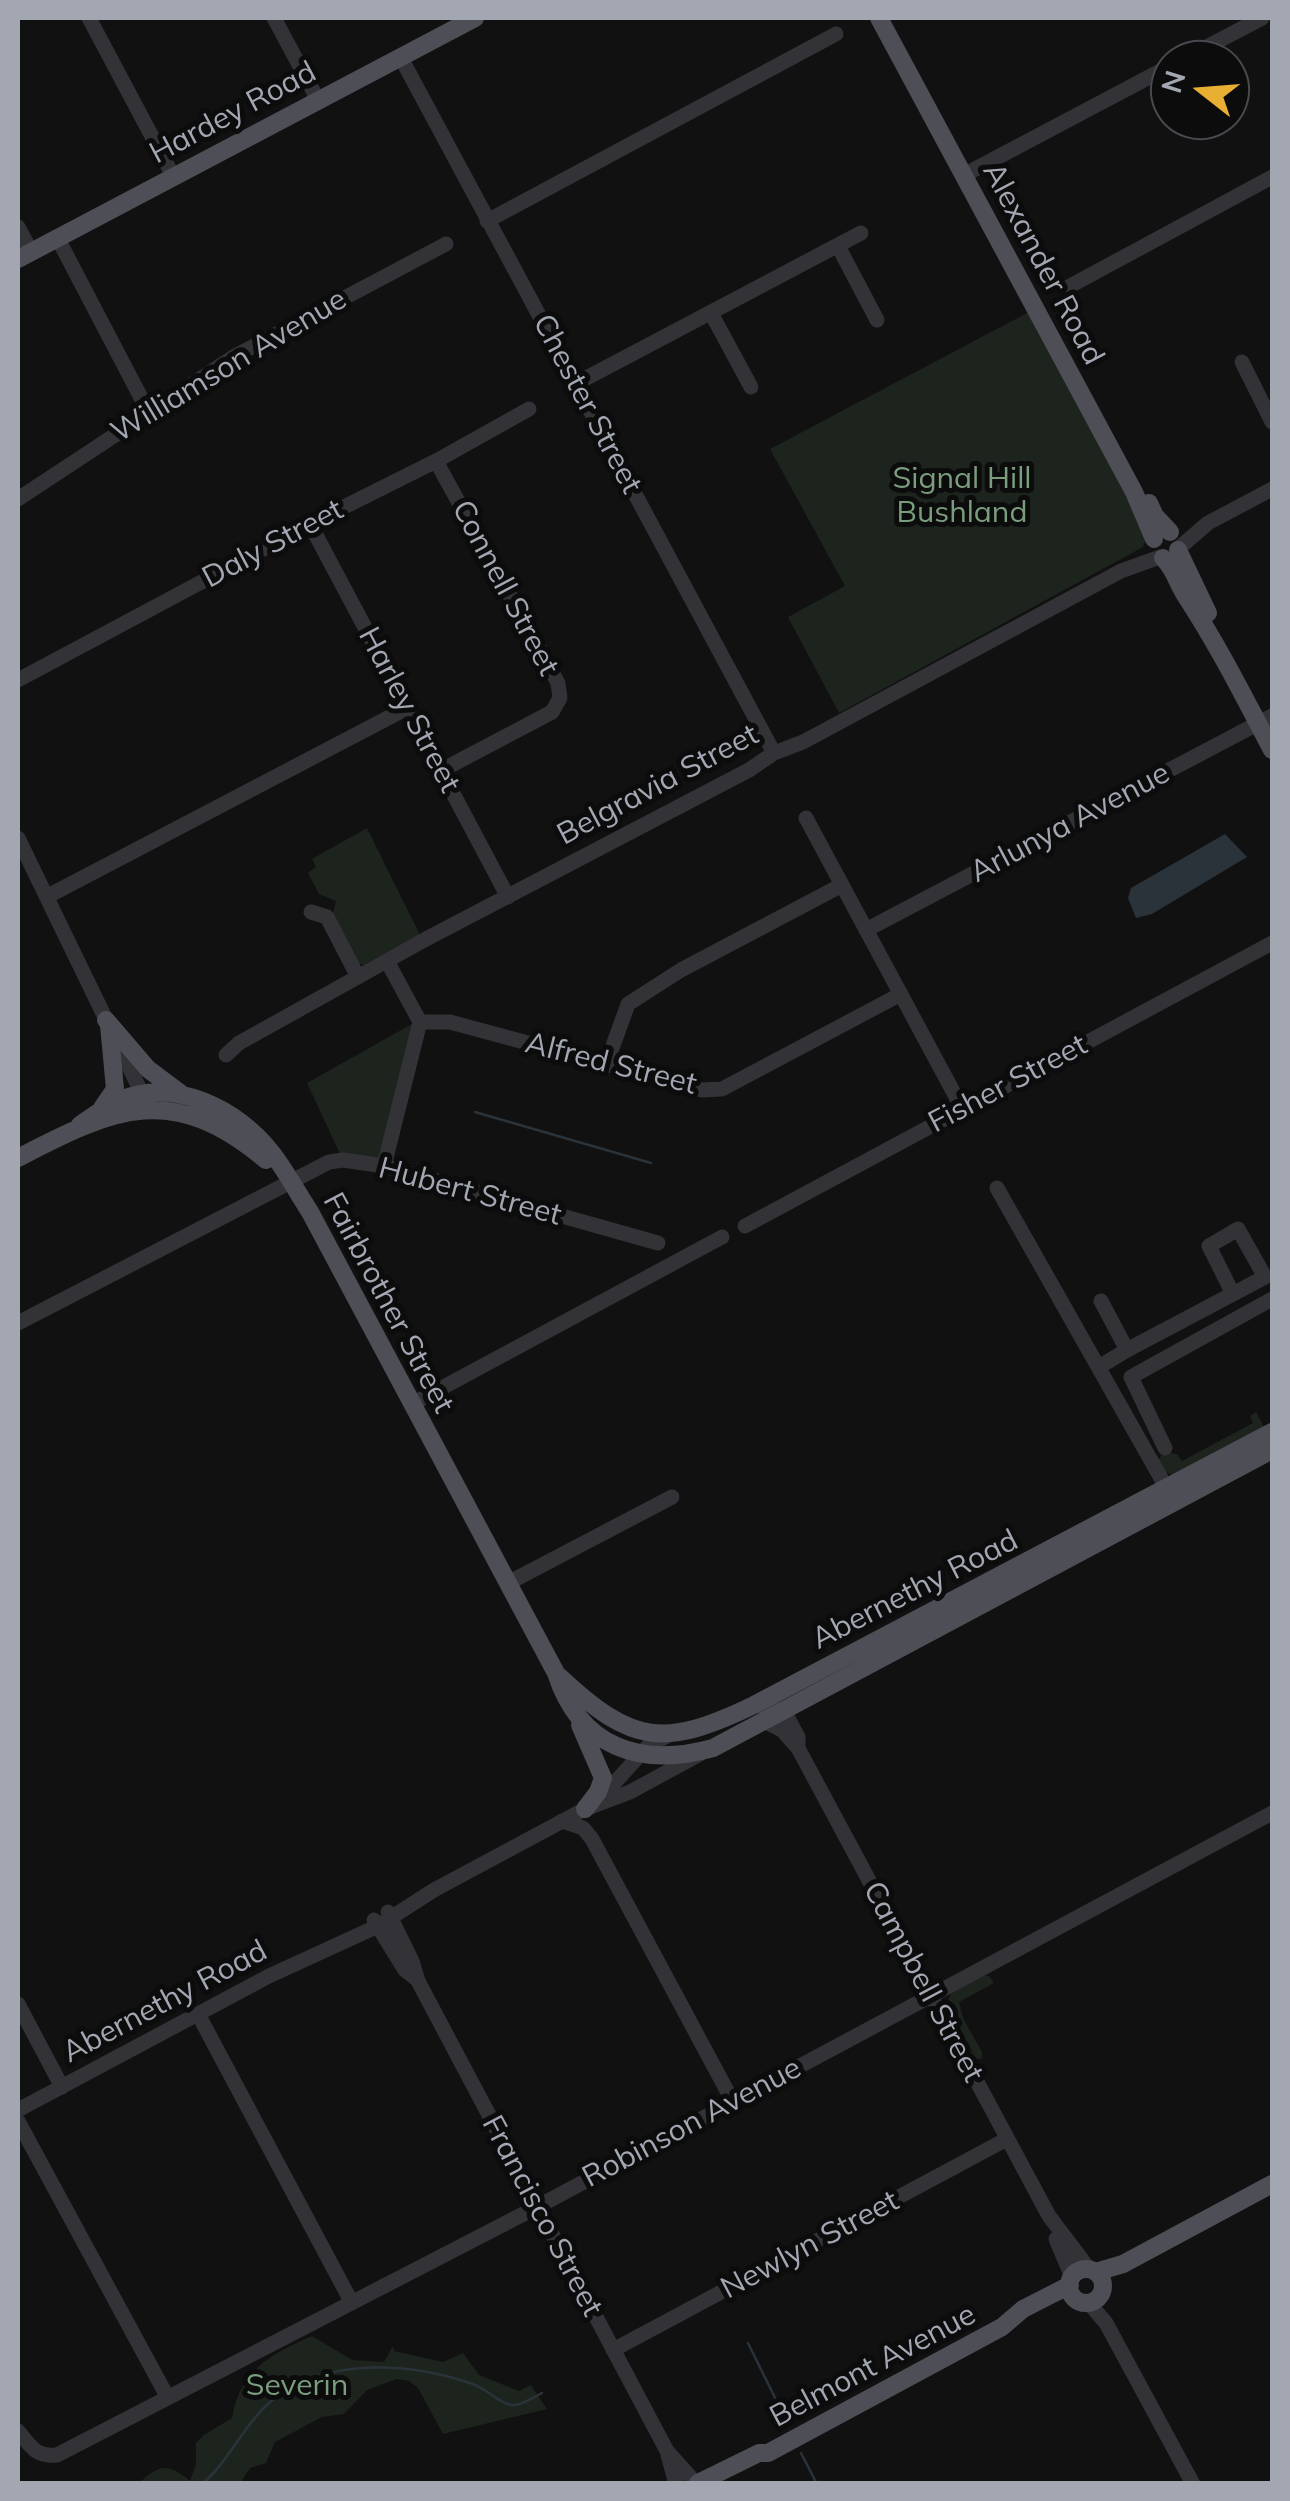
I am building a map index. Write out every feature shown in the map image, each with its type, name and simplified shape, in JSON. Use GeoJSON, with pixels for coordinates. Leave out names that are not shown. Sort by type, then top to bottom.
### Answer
{"type":"FeatureCollection","features":[{"type":"Feature","properties":{"kind":"main road","name":"Hardey Road"},"geometry":{"type":"LineString","coordinates":[[24,255],[475,18]]}},
{"type":"Feature","properties":{"kind":"main road","name":"Alexander Road"},"geometry":{"type":"LineString","coordinates":[[879,18],[968,173]]}},
{"type":"Feature","properties":{"kind":"main road","name":"Alexander Road"},"geometry":{"type":"LineString","coordinates":[[890,18],[1134,492],[1166,545],[1182,590],[1267,723],[1272,750]]}},
{"type":"Feature","properties":{"kind":"main road"},"geometry":{"type":"LineString","coordinates":[[107,1022],[148,1069],[182,1094]]}},
{"type":"Feature","properties":{"kind":"main road"},"geometry":{"type":"LineString","coordinates":[[99,1113],[114,1089],[107,1022]]}},
{"type":"Feature","properties":{"kind":"main road","name":"Fairbrother Street"},"geometry":{"type":"LineString","coordinates":[[80,1125],[121,1100],[146,1102],[158,1092],[182,1094],[216,1107],[254,1134],[272,1153],[310,1212],[575,1715],[606,1742],[640,1753],[677,1756],[713,1748]]}},
{"type":"Feature","properties":{"kind":"main road"},"geometry":{"type":"LineString","coordinates":[[18,1158],[80,1125],[146,1102],[216,1124],[289,1180]]}},
{"type":"Feature","properties":{"kind":"main road","name":"Abernethy Road"},"geometry":{"type":"LineString","coordinates":[[672,1734],[759,1713],[784,1711],[1171,1496],[1272,1432]]}},
{"type":"Feature","properties":{"kind":"main road","name":"Abernethy Road"},"geometry":{"type":"LineString","coordinates":[[713,1748],[759,1713],[1171,1496],[1272,1450]]}},
{"type":"Feature","properties":{"kind":"main road","name":"Fairbrother Street"},"geometry":{"type":"LineString","coordinates":[[556,1674],[610,1720],[642,1731],[672,1734]]}},
{"type":"Feature","properties":{"kind":"main road"},"geometry":{"type":"LineString","coordinates":[[575,1715],[603,1778],[589,1807]]}},
{"type":"Feature","properties":{"kind":"main road","name":"Belmont Avenue"},"geometry":{"type":"LineString","coordinates":[[720,2484],[744,2474],[768,2454],[1004,2326],[1018,2324],[1272,2184]]}},
{"type":"Feature","properties":{"kind":"main road","name":"Belmont Avenue"},"geometry":{"type":"LineString","coordinates":[[690,2483],[759,2453],[768,2454]]}},
{"type":"Feature","properties":{"kind":"street"},"geometry":{"type":"LineString","coordinates":[[89,18],[173,176]]}},
{"type":"Feature","properties":{"kind":"street"},"geometry":{"type":"LineString","coordinates":[[274,18],[318,100]]}},
{"type":"Feature","properties":{"kind":"street"},"geometry":{"type":"LineString","coordinates":[[1220,40],[1262,18]]}},
{"type":"Feature","properties":{"kind":"street"},"geometry":{"type":"LineString","coordinates":[[488,221],[836,34]]}},
{"type":"Feature","properties":{"kind":"street","name":"Chester Street"},"geometry":{"type":"LineString","coordinates":[[400,56],[774,753]]}},
{"type":"Feature","properties":{"kind":"street"},"geometry":{"type":"LineString","coordinates":[[968,173],[1150,77]]}},
{"type":"Feature","properties":{"kind":"street"},"geometry":{"type":"LineString","coordinates":[[1070,286],[1272,177]]}},
{"type":"Feature","properties":{"kind":"street"},"geometry":{"type":"LineString","coordinates":[[18,227],[24,255]]}},
{"type":"Feature","properties":{"kind":"street"},"geometry":{"type":"LineString","coordinates":[[577,384],[860,233]]}},
{"type":"Feature","properties":{"kind":"street"},"geometry":{"type":"LineString","coordinates":[[57,237],[148,411]]}},
{"type":"Feature","properties":{"kind":"street","name":"Williamson Avenue"},"geometry":{"type":"LineString","coordinates":[[18,499],[235,356],[446,244]]}},
{"type":"Feature","properties":{"kind":"street"},"geometry":{"type":"LineString","coordinates":[[838,246],[877,320]]}},
{"type":"Feature","properties":{"kind":"street"},"geometry":{"type":"LineString","coordinates":[[711,312],[751,387]]}},
{"type":"Feature","properties":{"kind":"street"},"geometry":{"type":"LineString","coordinates":[[1242,362],[1272,422]]}},
{"type":"Feature","properties":{"kind":"street","name":"Daly Street"},"geometry":{"type":"LineString","coordinates":[[18,680],[529,409]]}},
{"type":"Feature","properties":{"kind":"street","name":"Connell Street"},"geometry":{"type":"LineString","coordinates":[[436,461],[558,682],[560,698],[552,712],[442,770]]}},
{"type":"Feature","properties":{"kind":"street","name":"Belgravia Street"},"geometry":{"type":"LineString","coordinates":[[226,1055],[239,1043],[387,961],[1272,489]]}},
{"type":"Feature","properties":{"kind":"street","name":"Harley Street"},"geometry":{"type":"LineString","coordinates":[[310,524],[508,896]]}},
{"type":"Feature","properties":{"kind":"street"},"geometry":{"type":"LineString","coordinates":[[48,896],[407,708]]}},
{"type":"Feature","properties":{"kind":"street","name":"Arlunya Avenue"},"geometry":{"type":"LineString","coordinates":[[866,930],[1267,723]]}},
{"type":"Feature","properties":{"kind":"street"},"geometry":{"type":"LineString","coordinates":[[806,818],[962,1108]]}},
{"type":"Feature","properties":{"kind":"street"},"geometry":{"type":"LineString","coordinates":[[18,838],[146,1102]]}},
{"type":"Feature","properties":{"kind":"street"},"geometry":{"type":"LineString","coordinates":[[606,1065],[628,1004],[681,970],[842,885]]}},
{"type":"Feature","properties":{"kind":"street"},"geometry":{"type":"LineString","coordinates":[[323,911],[358,977]]}},
{"type":"Feature","properties":{"kind":"street","name":"Fisher Street"},"geometry":{"type":"LineString","coordinates":[[745,1226],[1272,944]]}},
{"type":"Feature","properties":{"kind":"street"},"geometry":{"type":"LineString","coordinates":[[384,1166],[420,1022],[387,961]]}},
{"type":"Feature","properties":{"kind":"street","name":"Alfred Street"},"geometry":{"type":"LineString","coordinates":[[420,1022],[450,1022],[702,1090],[722,1090],[901,994]]}},
{"type":"Feature","properties":{"kind":"street","name":"Hubert Street"},"geometry":{"type":"LineString","coordinates":[[18,1322],[289,1180],[343,1160],[384,1166],[658,1244]]}},
{"type":"Feature","properties":{"kind":"street"},"geometry":{"type":"LineString","coordinates":[[997,1188],[1171,1496]]}},
{"type":"Feature","properties":{"kind":"street"},"geometry":{"type":"LineString","coordinates":[[412,1404],[722,1238]]}},
{"type":"Feature","properties":{"kind":"street"},"geometry":{"type":"LineString","coordinates":[[1099,1367],[1233,1294]]}},
{"type":"Feature","properties":{"kind":"street"},"geometry":{"type":"LineString","coordinates":[[1111,1389],[1272,1298]]}},
{"type":"Feature","properties":{"kind":"street"},"geometry":{"type":"LineString","coordinates":[[1101,1301],[1127,1350]]}},
{"type":"Feature","properties":{"kind":"street"},"geometry":{"type":"LineString","coordinates":[[1130,1377],[1165,1448]]}},
{"type":"Feature","properties":{"kind":"street"},"geometry":{"type":"LineString","coordinates":[[508,1583],[672,1497]]}},
{"type":"Feature","properties":{"kind":"street","name":"Campbell Street"},"geometry":{"type":"LineString","coordinates":[[784,1711],[798,1737],[798,1748]]}},
{"type":"Feature","properties":{"kind":"street","name":"Campbell Street"},"geometry":{"type":"LineString","coordinates":[[759,1713],[798,1748],[1193,2484]]}},
{"type":"Feature","properties":{"kind":"street","name":"Abernethy Road"},"geometry":{"type":"LineString","coordinates":[[589,1807],[649,1745],[672,1734]]}},
{"type":"Feature","properties":{"kind":"street","name":"Abernethy Road"},"geometry":{"type":"LineString","coordinates":[[18,2110],[338,1943],[415,1893],[434,1890],[589,1807],[630,1792],[713,1748]]}},
{"type":"Feature","properties":{"kind":"street","name":"Robinson Avenue"},"geometry":{"type":"LineString","coordinates":[[18,2431],[34,2452],[57,2455],[536,2207],[1272,1813]]}},
{"type":"Feature","properties":{"kind":"street"},"geometry":{"type":"LineString","coordinates":[[562,1821],[583,1828],[592,1839],[732,2100]]}},
{"type":"Feature","properties":{"kind":"street","name":"Francisco Street"},"geometry":{"type":"LineString","coordinates":[[382,1917],[412,1962],[418,1981],[536,2207],[668,2451],[690,2483]]}},
{"type":"Feature","properties":{"kind":"street"},"geometry":{"type":"LineString","coordinates":[[18,2004],[62,2087]]}},
{"type":"Feature","properties":{"kind":"street"},"geometry":{"type":"LineString","coordinates":[[198,2014],[352,2304]]}},
{"type":"Feature","properties":{"kind":"street"},"geometry":{"type":"LineString","coordinates":[[18,2121],[168,2398]]}},
{"type":"Feature","properties":{"kind":"street","name":"Newlyn Street"},"geometry":{"type":"LineString","coordinates":[[613,2350],[1007,2138]]}},
{"type":"Feature","properties":{"kind":"green space","name":"Signal Hill Bushland"},"geometry":{"type":"Polygon","coordinates":[[[1029,312],[1147,535],[1143,547],[839,713],[788,617],[845,586],[770,449],[1029,312]]]}},
{"type":"Feature","properties":{"kind":"green space"},"geometry":{"type":"Polygon","coordinates":[[[367,828],[420,935],[363,965],[354,961],[332,918],[336,901],[319,894],[308,873],[316,867],[312,859],[367,828]]]}},
{"type":"Feature","properties":{"kind":"green space"},"geometry":{"type":"Polygon","coordinates":[[[419,1020],[384,1166],[343,1160],[307,1083],[419,1020]]]}},
{"type":"Feature","properties":{"kind":"green space"},"geometry":{"type":"Polygon","coordinates":[[[1256,1412],[1264,1427],[1173,1475],[1165,1472],[1157,1461],[1164,1452],[1177,1454],[1182,1461],[1253,1423],[1250,1416],[1256,1412]]]}},
{"type":"Feature","properties":{"kind":"green space"},"geometry":{"type":"Polygon","coordinates":[[[984,1975],[994,1983],[959,2002],[963,2018],[982,2052],[982,2058],[976,2060],[954,2019],[950,2019],[946,2004],[952,1992],[984,1975]]]}},
{"type":"Feature","properties":{"kind":"green space","name":"Severin"},"geometry":{"type":"Polygon","coordinates":[[[312,2336],[352,2360],[384,2362],[393,2346],[394,2351],[443,2362],[463,2353],[479,2375],[519,2391],[531,2385],[547,2409],[443,2434],[418,2388],[397,2379],[367,2390],[344,2414],[322,2417],[275,2442],[266,2463],[250,2468],[240,2483],[139,2483],[164,2468],[190,2481],[196,2464],[196,2443],[232,2418],[242,2387],[250,2376],[271,2357],[312,2336]]]}},
{"type":"Feature","properties":{"kind":"shaded area"},"geometry":{"type":"Polygon","coordinates":[[[1225,834],[1247,857],[1152,914],[1136,918],[1128,898],[1131,888],[1225,834]]]}},
{"type":"Feature","properties":{"kind":"waterway"},"geometry":{"type":"LineString","coordinates":[[475,1112],[651,1163]]}},
{"type":"Feature","properties":{"kind":"waterway"},"geometry":{"type":"LineString","coordinates":[[748,2343],[786,2420]]}},
{"type":"Feature","properties":{"kind":"waterway"},"geometry":{"type":"LineString","coordinates":[[202,2484],[266,2405],[300,2383],[323,2375],[373,2368],[425,2372],[473,2384],[514,2405],[542,2393]]}},
{"type":"Feature","properties":{"kind":"waterway"},"geometry":{"type":"LineString","coordinates":[[801,2453],[817,2484]]}}]}
